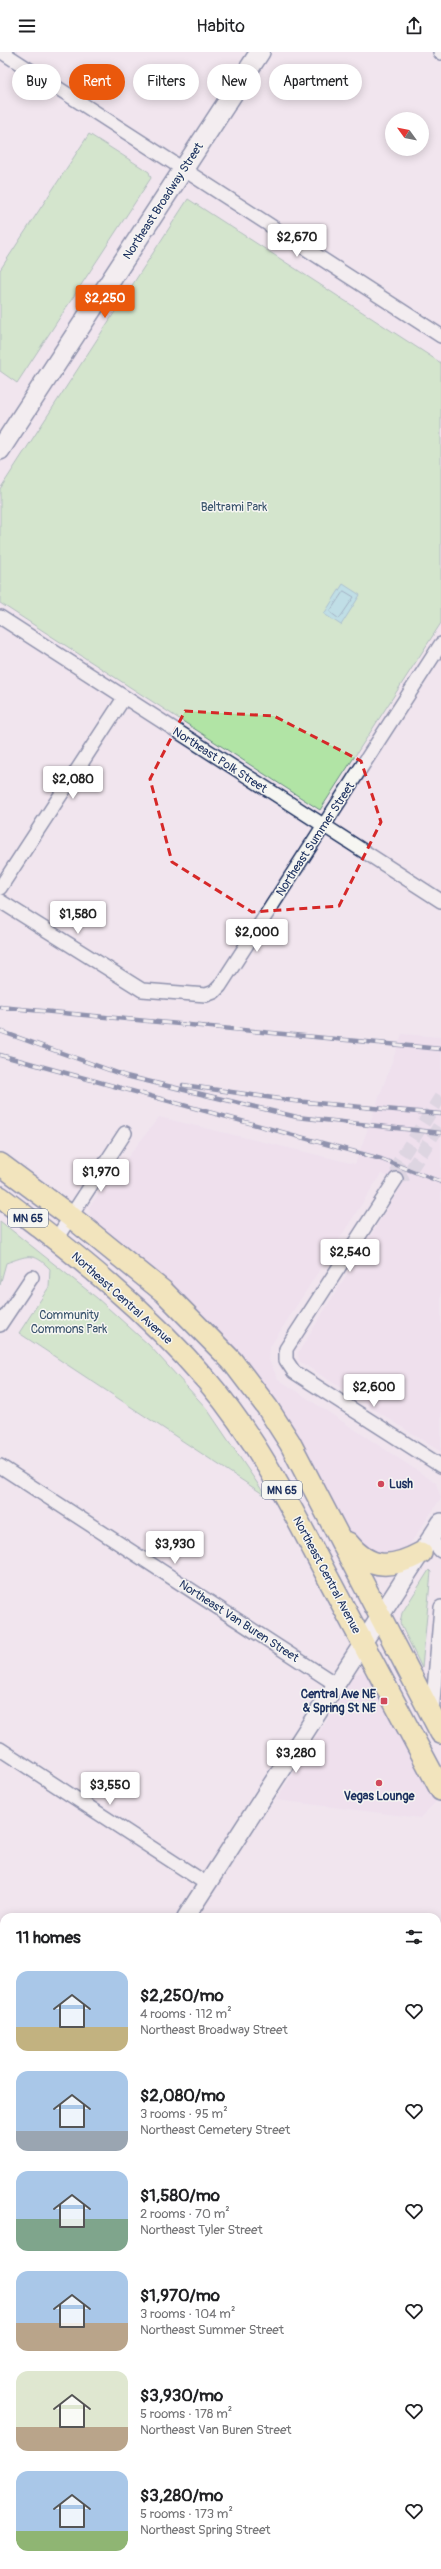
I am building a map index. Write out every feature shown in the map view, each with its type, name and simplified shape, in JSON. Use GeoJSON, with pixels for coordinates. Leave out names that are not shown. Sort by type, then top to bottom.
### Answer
{"type":"FeatureCollection","features":[{"type":"Feature","properties":{"kind":"main road","name":"Northeast Broadway Street"},"geometry":{"type":"LineString","coordinates":[[0,450],[260,52]]}},
{"type":"Feature","properties":{"kind":"main road","name":"MN 65"},"geometry":{"type":"LineString","coordinates":[[0,1164],[70,1216],[164,1292],[232,1361],[267,1407],[290,1443],[382,1616],[437,1725]]}},
{"type":"Feature","properties":{"kind":"main road","name":"Northeast Central Avenue"},"geometry":{"type":"LineString","coordinates":[[0,1197],[56,1239],[148,1317],[177,1347],[222,1400],[280,1487],[441,1790]]}},
{"type":"Feature","properties":{"kind":"main road"},"geometry":{"type":"LineString","coordinates":[[334,1525],[358,1554],[374,1564],[404,1562],[431,1547]]}},
{"type":"Feature","properties":{"kind":"street"},"geometry":{"type":"LineString","coordinates":[[2,52],[441,336]]}},
{"type":"Feature","properties":{"kind":"street","name":"Northeast Polk Street"},"geometry":{"type":"LineString","coordinates":[[0,618],[441,901]]}},
{"type":"Feature","properties":{"kind":"street","name":"Northeast Summer Street"},"geometry":{"type":"LineString","coordinates":[[0,901],[142,990],[198,995],[214,992],[220,986],[441,644]]}},
{"type":"Feature","properties":{"kind":"street"},"geometry":{"type":"LineString","coordinates":[[0,888],[124,698]]}},
{"type":"Feature","properties":{"kind":"street"},"geometry":{"type":"LineString","coordinates":[[56,1239],[125,1133]]}},
{"type":"Feature","properties":{"kind":"street"},"geometry":{"type":"LineString","coordinates":[[396,1179],[286,1349],[286,1360],[294,1372],[441,1466]]}},
{"type":"Feature","properties":{"kind":"street"},"geometry":{"type":"LineString","coordinates":[[0,1325],[32,1277]]}},
{"type":"Feature","properties":{"kind":"street","name":"Northeast Van Buren Street"},"geometry":{"type":"LineString","coordinates":[[0,1466],[337,1685]]}},
{"type":"Feature","properties":{"kind":"street"},"geometry":{"type":"LineString","coordinates":[[189,1913],[382,1616],[431,1547],[441,1522]]}},
{"type":"Feature","properties":{"kind":"street"},"geometry":{"type":"LineString","coordinates":[[437,1725],[441,1607]]}},
{"type":"Feature","properties":{"kind":"street"},"geometry":{"type":"LineString","coordinates":[[0,1750],[207,1884]]}},
{"type":"Feature","properties":{"kind":"highlighted area"},"geometry":{"type":"Polygon","coordinates":[[[185,711],[274,716],[361,761],[381,822],[339,906],[252,912],[172,862],[150,779],[185,711]]]}},
{"type":"Feature","properties":{"kind":"shaded area"},"geometry":{"type":"Polygon","coordinates":[[[402,1034],[441,1037],[441,1452],[299,1361],[298,1353],[404,1182],[381,1174],[270,1347],[269,1360],[278,1379],[436,1483],[441,1498],[406,1550],[385,1560],[346,1534],[287,1424],[91,1221],[89,1207],[159,1117],[355,1164],[402,1034]]]}},
{"type":"Feature","properties":{"kind":"shaded area"},"geometry":{"type":"Polygon","coordinates":[[[362,1672],[371,1678],[436,1802],[420,1818],[276,1800],[340,1700],[346,1683],[352,1676],[362,1672]]]}},
{"type":"Feature","properties":{"kind":"green space"},"geometry":{"type":"Polygon","coordinates":[[[89,134],[149,172],[151,178],[17,383],[0,371],[0,270],[89,134]]]}},
{"type":"Feature","properties":{"kind":"green space","name":"Beltrami Park"},"geometry":{"type":"Polygon","coordinates":[[[188,199],[441,363],[441,623],[320,810],[0,603],[0,489],[188,199]]]}},
{"type":"Feature","properties":{"kind":"green space","name":"Community Commons Park"},"geometry":{"type":"Polygon","coordinates":[[[0,1221],[97,1298],[149,1345],[207,1409],[266,1496],[19,1333],[49,1287],[50,1269],[39,1259],[34,1257],[19,1258],[6,1263],[0,1285],[0,1221]]]}},
{"type":"Feature","properties":{"kind":"green space"},"geometry":{"type":"Polygon","coordinates":[[[429,1570],[431,1572],[422,1668],[400,1623],[402,1613],[429,1570]]]}},
{"type":"Feature","properties":{"kind":"water"},"geometry":{"type":"Polygon","coordinates":[[[343,584],[360,595],[341,625],[324,614],[343,584]]]}},
{"type":"Feature","properties":{"kind":"tunnel"},"geometry":{"type":"LineString","coordinates":[[441,1096],[398,1163],[396,1179],[408,1174],[441,1123]]}},
{"type":"Feature","properties":{"kind":"railway"},"geometry":{"type":"LineString","coordinates":[[0,1007],[441,1049]]}},
{"type":"Feature","properties":{"kind":"railway"},"geometry":{"type":"LineString","coordinates":[[0,1031],[126,1076],[297,1117],[441,1133]]}},
{"type":"Feature","properties":{"kind":"railway"},"geometry":{"type":"LineString","coordinates":[[0,1055],[381,1159],[441,1182]]}},
{"type":"Feature","properties":{"kind":"railway"},"geometry":{"type":"LineString","coordinates":[[183,1085],[294,1101],[441,1114]]}},
{"type":"Feature","properties":{"kind":"place","name":"Lush"},"geometry":{"type":"Point","coordinates":[381,1484]}},
{"type":"Feature","properties":{"kind":"place","name":"Central Ave NE & Spring St NE"},"geometry":{"type":"Point","coordinates":[384,1701]}},
{"type":"Feature","properties":{"kind":"place","name":"Vegas Lounge"},"geometry":{"type":"Point","coordinates":[379,1783]}}]}
